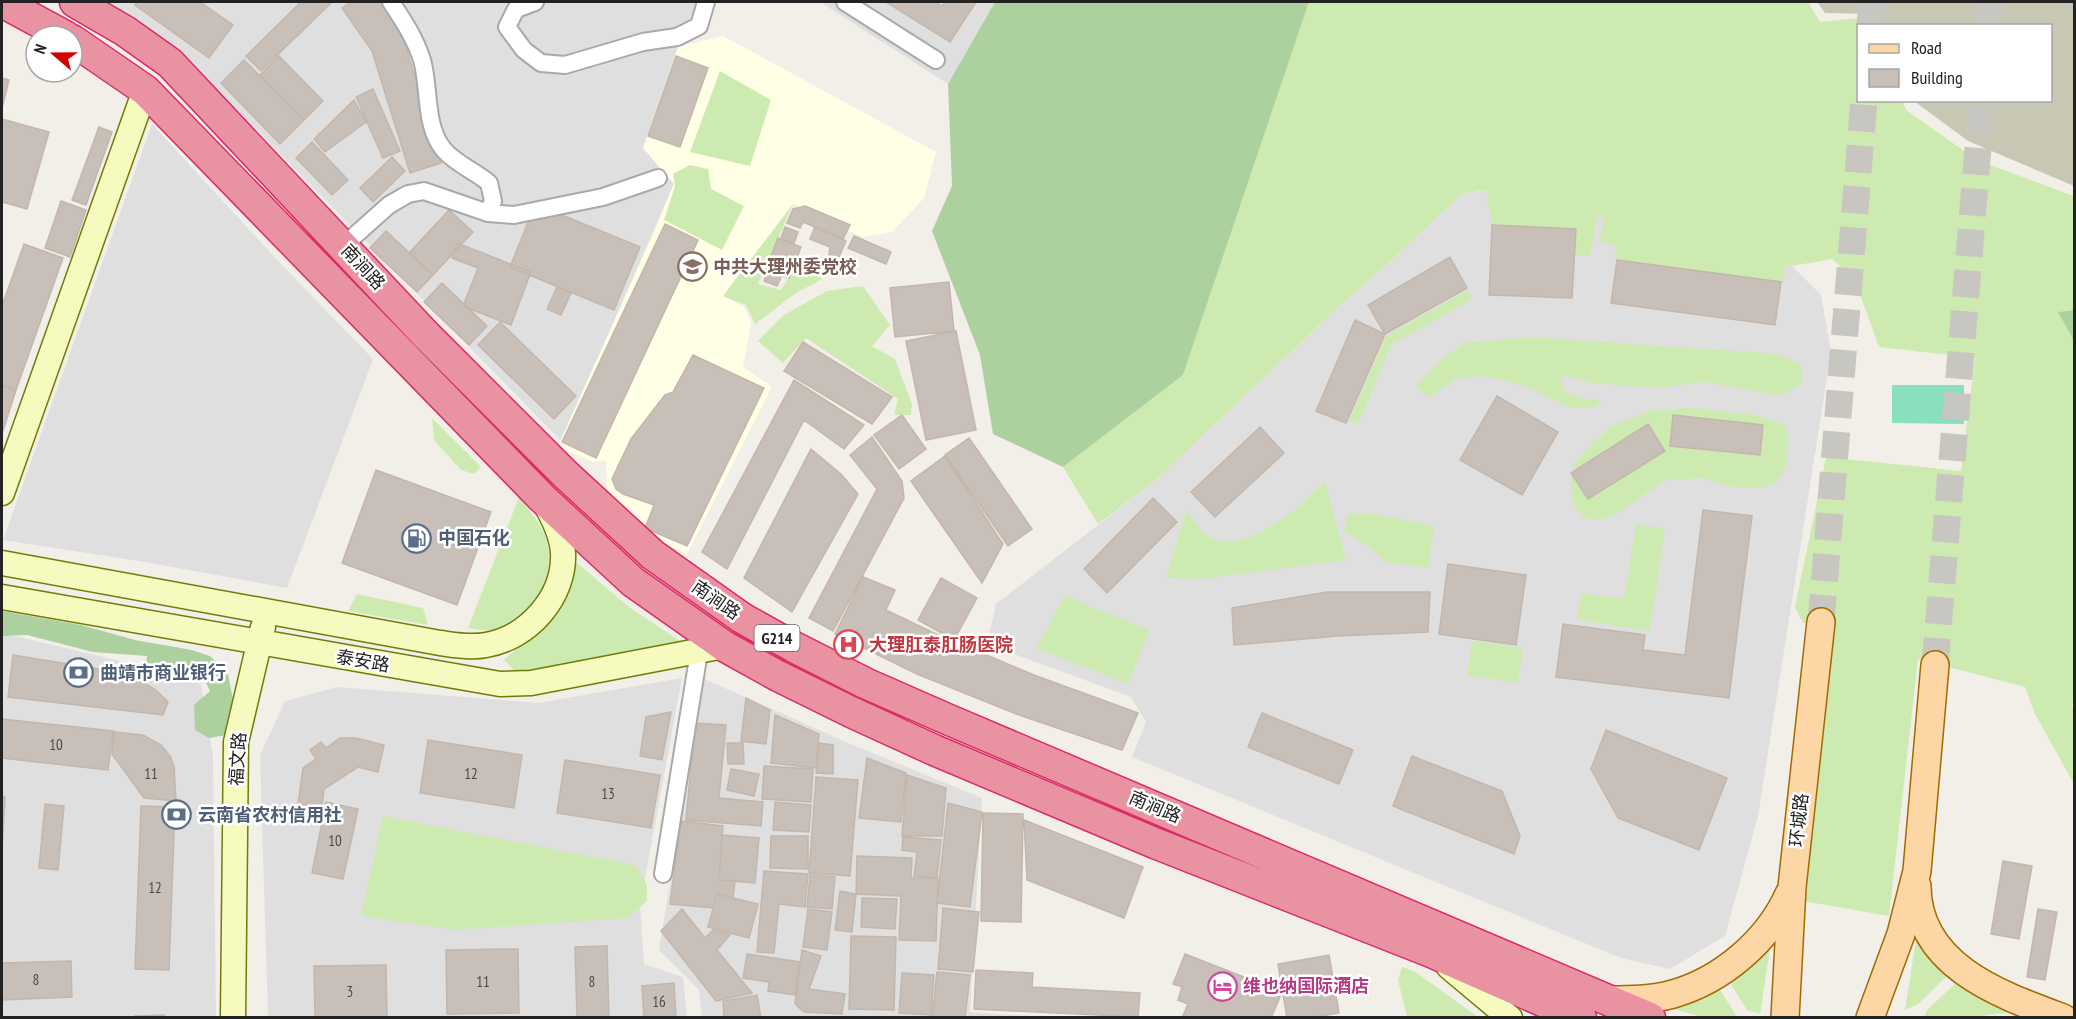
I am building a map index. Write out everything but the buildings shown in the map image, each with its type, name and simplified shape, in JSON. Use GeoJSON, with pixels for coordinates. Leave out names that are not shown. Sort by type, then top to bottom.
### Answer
{"type":"FeatureCollection","features":[{"type":"Feature","properties":{"kind":"highway"},"geometry":{"type":"LineString","coordinates":[[2,2],[43,24]]}},
{"type":"Feature","properties":{"kind":"highway","name":"南涧路"},"geometry":{"type":"LineString","coordinates":[[75,2],[126,31],[170,63],[427,336],[565,474],[653,555],[742,618],[844,672],[947,719],[1650,1017]]}},
{"type":"Feature","properties":{"kind":"highway","name":"南涧路"},"geometry":{"type":"LineString","coordinates":[[84,48],[145,90],[542,498],[633,582],[711,649],[778,676],[934,750],[1157,844],[1431,952],[1512,1003],[1581,1017]]}},
{"type":"Feature","properties":{"kind":"highway"},"geometry":{"type":"LineString","coordinates":[[145,90],[170,63]]}},
{"type":"Feature","properties":{"kind":"highway"},"geometry":{"type":"LineString","coordinates":[[1512,1003],[1553,1017]]}},
{"type":"Feature","properties":{"kind":"main road"},"geometry":{"type":"LineString","coordinates":[[2,492],[145,90]]}},
{"type":"Feature","properties":{"kind":"main road"},"geometry":{"type":"LineString","coordinates":[[2,563],[459,645],[487,645],[507,639],[528,626],[544,609],[556,589],[563,554],[559,533],[542,498]]}},
{"type":"Feature","properties":{"kind":"main road","name":"泰安路"},"geometry":{"type":"LineString","coordinates":[[2,597],[500,684],[531,683],[711,649]]}},
{"type":"Feature","properties":{"kind":"main road","name":"福文路"},"geometry":{"type":"LineString","coordinates":[[233,1017],[236,742],[267,611]]}},
{"type":"Feature","properties":{"kind":"main road","name":"环城路"},"geometry":{"type":"LineString","coordinates":[[1785,1017],[1792,887],[1821,622]]}},
{"type":"Feature","properties":{"kind":"main road"},"geometry":{"type":"LineString","coordinates":[[1935,665],[1917,871],[1919,912],[1930,934],[1952,961],[1976,980],[1992,990],[2063,1017]]}},
{"type":"Feature","properties":{"kind":"main road"},"geometry":{"type":"LineString","coordinates":[[1870,1017],[1900,934],[1917,871]]}},
{"type":"Feature","properties":{"kind":"main road"},"geometry":{"type":"LineString","coordinates":[[1608,1000],[1671,995],[1717,974],[1750,948],[1770,927],[1792,887]]}},
{"type":"Feature","properties":{"kind":"street"},"geometry":{"type":"LineString","coordinates":[[391,2],[414,40],[422,61],[432,124],[443,149],[489,183],[493,201],[488,213]]}},
{"type":"Feature","properties":{"kind":"street"},"geometry":{"type":"LineString","coordinates":[[535,2],[516,9],[507,27],[524,50],[541,63],[565,66],[643,42],[677,37],[699,26],[706,2]]}},
{"type":"Feature","properties":{"kind":"street"},"geometry":{"type":"LineString","coordinates":[[844,2],[936,60]]}},
{"type":"Feature","properties":{"kind":"street"},"geometry":{"type":"LineString","coordinates":[[343,246],[389,205],[424,190],[488,213],[514,215],[603,197],[658,178]]}},
{"type":"Feature","properties":{"kind":"street"},"geometry":{"type":"LineString","coordinates":[[663,874],[711,649]]}},
{"type":"Feature","properties":{"kind":"shaded area"},"geometry":{"type":"Polygon","coordinates":[[[106,2],[698,2],[678,47],[643,148],[674,183],[562,442],[210,82],[106,2]]]}},
{"type":"Feature","properties":{"kind":"shaded area"},"geometry":{"type":"Polygon","coordinates":[[[820,2],[995,2],[948,84],[820,2]]]}},
{"type":"Feature","properties":{"kind":"shaded area"},"geometry":{"type":"Polygon","coordinates":[[[1817,2],[2074,2],[2074,186],[1968,141],[1915,102],[2052,102],[2052,24],[1881,24],[1876,14],[1825,13],[1817,2]]]}},
{"type":"Feature","properties":{"kind":"shaded area","name":"中共大理州委党校"},"geometry":{"type":"Polygon","coordinates":[[[723,36],[936,152],[924,198],[892,232],[862,237],[793,204],[723,296],[744,307],[751,323],[743,367],[772,387],[687,554],[638,531],[607,488],[606,461],[592,462],[558,446],[674,184],[643,148],[678,47],[723,36]]]}},
{"type":"Feature","properties":{"kind":"shaded area"},"geometry":{"type":"Polygon","coordinates":[[[152,124],[280,263],[373,359],[287,588],[145,562],[3,540],[152,124]]]}},
{"type":"Feature","properties":{"kind":"shaded area"},"geometry":{"type":"Polygon","coordinates":[[[1504,188],[1605,218],[1673,244],[1792,266],[1821,295],[1831,352],[1758,816],[1725,936],[1670,969],[1621,958],[1132,757],[1146,722],[1131,697],[987,644],[996,604],[1156,480],[1336,309],[1462,194],[1504,188]]]}},
{"type":"Feature","properties":{"kind":"shaded area"},"geometry":{"type":"Polygon","coordinates":[[[2,633],[200,680],[213,756],[216,1017],[2,1018],[2,633]]]}},
{"type":"Feature","properties":{"kind":"shaded area"},"geometry":{"type":"Polygon","coordinates":[[[698,676],[846,742],[982,798],[970,1012],[1046,1017],[702,1017],[699,990],[659,950],[685,792],[698,676]]]}},
{"type":"Feature","properties":{"kind":"shaded area"},"geometry":{"type":"Polygon","coordinates":[[[682,678],[640,905],[644,964],[683,977],[687,1017],[268,1017],[260,755],[285,701],[338,687],[538,703],[682,678]]]}},
{"type":"Feature","properties":{"kind":"green space"},"geometry":{"type":"Polygon","coordinates":[[[995,2],[1309,2],[1183,375],[1063,467],[993,434],[980,355],[932,231],[952,186],[948,84],[995,2]]]}},
{"type":"Feature","properties":{"kind":"green space"},"geometry":{"type":"Polygon","coordinates":[[[1309,2],[1808,2],[1820,22],[1868,17],[1872,24],[1857,24],[1857,102],[1902,102],[1906,110],[1977,160],[2074,196],[2074,310],[2059,312],[2074,341],[2074,697],[2072,705],[2074,784],[2035,714],[2025,687],[1918,659],[1889,916],[1803,901],[1831,622],[1803,623],[1795,607],[1826,457],[1961,471],[1975,358],[1879,347],[1854,278],[1832,259],[1792,266],[1785,265],[1784,283],[1617,260],[1615,245],[1599,241],[1605,218],[1597,216],[1590,255],[1574,255],[1492,225],[1486,190],[1462,194],[1336,309],[1156,480],[1098,524],[1063,467],[1183,375],[1309,2]]]}},
{"type":"Feature","properties":{"kind":"green space"},"geometry":{"type":"Polygon","coordinates":[[[720,71],[771,100],[750,166],[690,152],[720,71]]]}},
{"type":"Feature","properties":{"kind":"green space"},"geometry":{"type":"Polygon","coordinates":[[[690,165],[708,169],[711,189],[744,206],[722,250],[664,220],[675,186],[673,174],[690,165]]]}},
{"type":"Feature","properties":{"kind":"green space"},"geometry":{"type":"Polygon","coordinates":[[[793,204],[758,284],[781,290],[801,258],[815,259],[827,264],[828,272],[820,280],[796,293],[757,322],[756,326],[746,305],[723,296],[793,204]]]}},
{"type":"Feature","properties":{"kind":"green space"},"geometry":{"type":"Polygon","coordinates":[[[863,286],[890,325],[872,346],[895,359],[912,404],[911,415],[894,415],[898,399],[806,338],[783,363],[758,341],[784,315],[827,291],[863,286]]]}},
{"type":"Feature","properties":{"kind":"green space"},"geometry":{"type":"Polygon","coordinates":[[[1468,290],[1471,300],[1391,345],[1358,424],[1349,421],[1386,336],[1468,290]]]}},
{"type":"Feature","properties":{"kind":"green space"},"geometry":{"type":"Polygon","coordinates":[[[2074,310],[2074,341],[2058,312],[2074,310]]]}},
{"type":"Feature","properties":{"kind":"green space"},"geometry":{"type":"Polygon","coordinates":[[[1530,337],[1778,354],[1801,365],[1803,381],[1794,389],[1777,395],[1705,382],[1658,388],[1591,383],[1563,375],[1560,382],[1567,393],[1581,398],[1604,401],[1592,408],[1568,407],[1525,386],[1484,376],[1457,378],[1429,398],[1416,386],[1446,356],[1463,343],[1530,337]]]}},
{"type":"Feature","properties":{"kind":"green space"},"geometry":{"type":"Polygon","coordinates":[[[1892,385],[1964,385],[1964,424],[1892,423],[1892,385]]]}},
{"type":"Feature","properties":{"kind":"green space"},"geometry":{"type":"Polygon","coordinates":[[[1694,408],[1754,415],[1784,424],[1788,436],[1788,458],[1782,474],[1775,483],[1761,488],[1731,487],[1703,478],[1665,480],[1616,514],[1600,520],[1585,518],[1573,504],[1571,487],[1573,467],[1587,449],[1611,426],[1653,410],[1694,408]]]}},
{"type":"Feature","properties":{"kind":"green space"},"geometry":{"type":"Polygon","coordinates":[[[432,418],[481,467],[474,474],[461,470],[434,440],[432,418]]]}},
{"type":"Feature","properties":{"kind":"green space"},"geometry":{"type":"Polygon","coordinates":[[[1325,481],[1346,560],[1201,579],[1166,578],[1186,511],[1207,535],[1221,541],[1236,541],[1253,536],[1270,527],[1302,503],[1325,481]]]}},
{"type":"Feature","properties":{"kind":"green space"},"geometry":{"type":"Polygon","coordinates":[[[519,497],[538,522],[546,539],[549,564],[542,589],[529,612],[510,627],[495,630],[468,628],[519,497]]]}},
{"type":"Feature","properties":{"kind":"green space"},"geometry":{"type":"Polygon","coordinates":[[[1370,513],[1434,526],[1428,568],[1385,562],[1369,547],[1344,531],[1347,514],[1370,513]]]}},
{"type":"Feature","properties":{"kind":"green space"},"geometry":{"type":"Polygon","coordinates":[[[1636,524],[1665,529],[1650,631],[1577,620],[1581,593],[1624,599],[1636,524]]]}},
{"type":"Feature","properties":{"kind":"green space"},"geometry":{"type":"Polygon","coordinates":[[[577,563],[629,607],[683,643],[612,658],[516,672],[504,660],[535,633],[566,590],[577,563]]]}},
{"type":"Feature","properties":{"kind":"green space"},"geometry":{"type":"Polygon","coordinates":[[[357,594],[423,608],[428,625],[348,611],[357,594]]]}},
{"type":"Feature","properties":{"kind":"green space"},"geometry":{"type":"Polygon","coordinates":[[[1065,596],[1149,630],[1128,684],[1036,648],[1065,596]]]}},
{"type":"Feature","properties":{"kind":"green space"},"geometry":{"type":"Polygon","coordinates":[[[2,611],[81,625],[135,640],[192,650],[210,656],[228,674],[236,714],[226,735],[209,738],[195,730],[194,705],[210,691],[205,681],[193,676],[158,677],[145,671],[147,656],[93,652],[27,635],[2,636],[2,611]]]}},
{"type":"Feature","properties":{"kind":"green space"},"geometry":{"type":"Polygon","coordinates":[[[1472,641],[1523,648],[1518,683],[1467,675],[1472,641]]]}},
{"type":"Feature","properties":{"kind":"green space"},"geometry":{"type":"Polygon","coordinates":[[[383,816],[635,865],[647,885],[647,901],[628,918],[455,930],[361,916],[383,816]]]}},
{"type":"Feature","properties":{"kind":"green space"},"geometry":{"type":"Polygon","coordinates":[[[1917,933],[1948,975],[1918,1004],[1905,1010],[1917,933]]]}},
{"type":"Feature","properties":{"kind":"green space"},"geometry":{"type":"Polygon","coordinates":[[[1770,949],[1760,1014],[1747,1010],[1730,983],[1770,949]]]}},
{"type":"Feature","properties":{"kind":"green space"},"geometry":{"type":"Polygon","coordinates":[[[1402,967],[1414,971],[1478,1017],[1407,1017],[1398,980],[1402,967]]]}},
{"type":"Feature","properties":{"kind":"green space"},"geometry":{"type":"Polygon","coordinates":[[[1957,982],[1976,996],[2012,1012],[1974,1017],[1924,1018],[1927,1010],[1957,982]]]}},
{"type":"Feature","properties":{"kind":"green space"},"geometry":{"type":"Polygon","coordinates":[[[1719,988],[1737,1017],[1701,1017],[1668,1007],[1719,988]]]}},
{"type":"Feature","properties":{"kind":"tunnel"},"geometry":{"type":"LineString","coordinates":[[1870,24],[1872,2]]}},
{"type":"Feature","properties":{"kind":"tunnel"},"geometry":{"type":"LineString","coordinates":[[1988,24],[1990,2]]}},
{"type":"Feature","properties":{"kind":"tunnel"},"geometry":{"type":"LineString","coordinates":[[1821,622],[1864,102]]}},
{"type":"Feature","properties":{"kind":"tunnel"},"geometry":{"type":"LineString","coordinates":[[1935,665],[1982,102]]}},
{"type":"Feature","properties":{"kind":"place","name":"中共大理州委党校"},"geometry":{"type":"Point","coordinates":[692,267]}},
{"type":"Feature","properties":{"kind":"place","name":"中国石化"},"geometry":{"type":"Point","coordinates":[417,538]}},
{"type":"Feature","properties":{"kind":"place","name":"大理肛泰肛肠医院"},"geometry":{"type":"Point","coordinates":[848,645]}},
{"type":"Feature","properties":{"kind":"place","name":"曲靖市商业银行"},"geometry":{"type":"Point","coordinates":[79,673]}},
{"type":"Feature","properties":{"kind":"place","name":"云南省农村信用社"},"geometry":{"type":"Point","coordinates":[177,815]}},
{"type":"Feature","properties":{"kind":"place","name":"维也纳国际酒店"},"geometry":{"type":"Point","coordinates":[1222,986]}}]}
